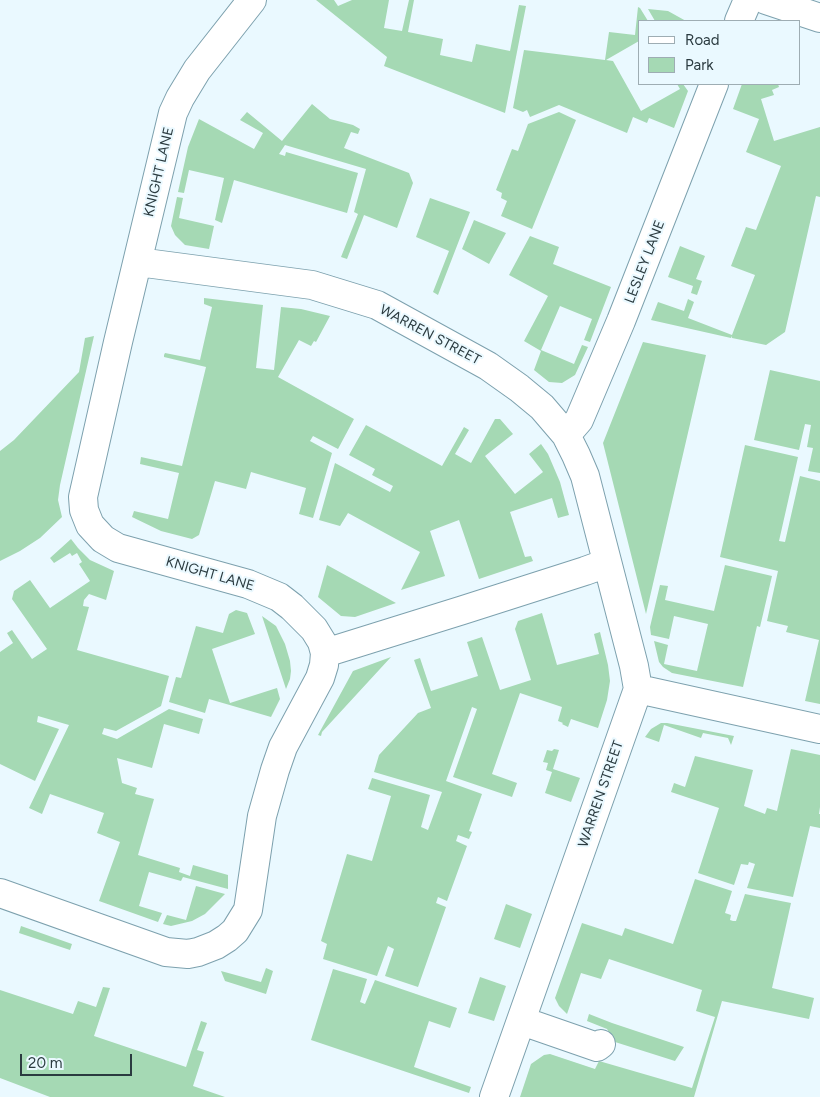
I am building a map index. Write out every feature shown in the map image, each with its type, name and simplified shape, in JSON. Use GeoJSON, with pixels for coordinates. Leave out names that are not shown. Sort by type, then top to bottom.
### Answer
{"type":"FeatureCollection","features":[{"type":"Feature","properties":{"kind":"street","name":"KNIGHT LANE"},"geometry":{"type":"LineString","coordinates":[[252,0],[197,70],[177,106],[168,129],[85,485],[83,497],[84,510],[90,525],[103,539],[118,548],[248,584],[279,597],[296,610],[314,629],[322,642],[325,653]]}},
{"type":"Feature","properties":{"kind":"street"},"geometry":{"type":"LineString","coordinates":[[739,20],[748,0]]}},
{"type":"Feature","properties":{"kind":"street"},"geometry":{"type":"LineString","coordinates":[[766,0],[820,18]]}},
{"type":"Feature","properties":{"kind":"street","name":"LESLEY LANE"},"geometry":{"type":"LineString","coordinates":[[566,435],[579,420],[621,321],[714,85]]}},
{"type":"Feature","properties":{"kind":"street","name":"WARREN STREET"},"geometry":{"type":"LineString","coordinates":[[138,262],[312,285],[377,305],[488,366],[519,388],[542,407],[566,435],[585,476],[634,666],[638,689],[522,1022],[494,1096]]}},
{"type":"Feature","properties":{"kind":"street"},"geometry":{"type":"LineString","coordinates":[[0,893],[166,952],[188,954],[216,945],[235,931],[248,910],[252,892],[257,841],[268,794],[284,747],[320,678],[325,653],[606,563]]}},
{"type":"Feature","properties":{"kind":"street"},"geometry":{"type":"LineString","coordinates":[[638,689],[820,729]]}},
{"type":"Feature","properties":{"kind":"street"},"geometry":{"type":"LineString","coordinates":[[522,1022],[597,1046],[601,1044]]}},
{"type":"Feature","properties":{"kind":"green space"},"geometry":{"type":"Polygon","coordinates":[[[316,0],[334,0],[338,6],[352,0],[389,0],[384,28],[402,31],[409,0],[414,0],[408,32],[443,39],[440,55],[472,62],[476,44],[510,51],[519,5],[526,6],[505,113],[384,66],[387,57],[316,0]]]}},
{"type":"Feature","properties":{"kind":"green space"},"geometry":{"type":"Polygon","coordinates":[[[638,7],[647,20],[638,20],[638,42],[606,60],[613,61],[641,111],[680,89],[678,85],[684,85],[688,91],[674,128],[649,118],[647,123],[633,117],[627,133],[559,105],[530,117],[527,110],[523,112],[513,108],[524,50],[605,60],[609,32],[635,35],[638,7]]]}},
{"type":"Feature","properties":{"kind":"green space"},"geometry":{"type":"Polygon","coordinates":[[[648,9],[668,11],[684,20],[654,20],[648,9]]]}},
{"type":"Feature","properties":{"kind":"green space"},"geometry":{"type":"Polygon","coordinates":[[[742,85],[778,85],[779,87],[772,90],[774,95],[761,99],[774,141],[820,127],[820,197],[816,196],[785,332],[766,345],[732,338],[732,336],[731,338],[651,320],[658,302],[684,311],[688,299],[694,302],[688,318],[732,335],[755,275],[731,266],[746,227],[756,230],[781,166],[746,152],[759,119],[733,109],[742,85]]]}},
{"type":"Feature","properties":{"kind":"green space"},"geometry":{"type":"Polygon","coordinates":[[[312,104],[330,119],[353,125],[360,129],[358,134],[351,132],[344,148],[409,173],[413,183],[397,228],[364,215],[347,259],[341,257],[358,214],[354,212],[366,169],[285,145],[279,154],[285,156],[286,152],[358,173],[347,213],[234,180],[222,223],[215,220],[224,178],[189,170],[184,193],[178,192],[188,147],[199,119],[254,149],[263,133],[240,120],[247,112],[282,141],[312,104]]]}},
{"type":"Feature","properties":{"kind":"green space"},"geometry":{"type":"Polygon","coordinates":[[[559,112],[576,120],[532,229],[501,216],[507,201],[501,198],[502,193],[496,190],[512,149],[518,151],[528,124],[559,112]]]}},
{"type":"Feature","properties":{"kind":"green space"},"geometry":{"type":"Polygon","coordinates":[[[177,197],[183,198],[179,218],[214,226],[209,249],[185,245],[175,235],[171,226],[177,197]]]}},
{"type":"Feature","properties":{"kind":"green space"},"geometry":{"type":"Polygon","coordinates":[[[430,198],[470,212],[438,295],[433,292],[449,251],[416,237],[430,198]]]}},
{"type":"Feature","properties":{"kind":"green space"},"geometry":{"type":"Polygon","coordinates":[[[474,220],[506,233],[489,264],[462,249],[474,220]]]}},
{"type":"Feature","properties":{"kind":"green space"},"geometry":{"type":"Polygon","coordinates":[[[530,236],[559,247],[553,264],[611,287],[590,342],[584,340],[592,319],[560,306],[541,350],[574,364],[582,345],[588,347],[575,375],[562,383],[549,382],[534,370],[541,351],[524,341],[548,296],[509,275],[530,236]]]}},
{"type":"Feature","properties":{"kind":"green space"},"geometry":{"type":"Polygon","coordinates":[[[680,246],[705,256],[696,279],[702,281],[697,295],[691,293],[693,286],[668,277],[680,246]]]}},
{"type":"Feature","properties":{"kind":"green space"},"geometry":{"type":"Polygon","coordinates":[[[204,298],[263,305],[256,368],[274,370],[281,307],[301,309],[330,316],[316,342],[314,341],[311,346],[299,340],[278,377],[354,419],[338,449],[313,436],[310,441],[332,453],[313,518],[299,514],[306,488],[251,472],[246,489],[215,481],[199,535],[192,539],[161,531],[132,517],[134,511],[168,519],[179,473],[140,464],[141,457],[182,466],[206,367],[164,357],[164,355],[165,353],[200,360],[212,307],[204,304],[204,298]]]}},
{"type":"Feature","properties":{"kind":"green space"},"geometry":{"type":"Polygon","coordinates":[[[94,336],[60,485],[58,500],[62,517],[40,538],[0,561],[0,451],[14,440],[79,372],[85,338],[94,336]]]}},
{"type":"Feature","properties":{"kind":"green space"},"geometry":{"type":"Polygon","coordinates":[[[643,342],[706,355],[646,614],[603,443],[643,342]]]}},
{"type":"Feature","properties":{"kind":"green space"},"geometry":{"type":"Polygon","coordinates":[[[770,370],[820,381],[820,473],[808,471],[813,448],[807,447],[811,425],[805,424],[799,450],[754,440],[770,370]]]}},
{"type":"Feature","properties":{"kind":"green space"},"geometry":{"type":"Polygon","coordinates":[[[495,419],[500,419],[513,434],[485,456],[515,494],[543,472],[529,454],[541,444],[548,454],[560,482],[569,515],[558,518],[552,498],[510,512],[525,557],[531,556],[533,561],[479,579],[459,520],[430,531],[445,576],[401,590],[420,552],[348,513],[340,526],[319,520],[335,463],[390,492],[393,486],[372,475],[375,469],[349,455],[366,425],[442,466],[464,427],[469,430],[455,454],[471,463],[495,419]]]}},
{"type":"Feature","properties":{"kind":"green space"},"geometry":{"type":"Polygon","coordinates":[[[745,445],[798,457],[779,541],[785,542],[800,476],[820,481],[820,704],[805,701],[819,640],[786,632],[788,626],[767,621],[778,571],[720,557],[745,445]]]}},
{"type":"Feature","properties":{"kind":"green space"},"geometry":{"type":"Polygon","coordinates":[[[71,539],[90,560],[114,571],[106,600],[89,594],[84,600],[83,606],[89,607],[77,650],[169,676],[161,706],[116,731],[104,728],[102,734],[117,739],[169,709],[203,719],[199,734],[164,724],[152,768],[117,758],[122,783],[137,788],[135,794],[154,799],[138,855],[180,868],[179,872],[190,876],[193,865],[228,875],[228,889],[183,877],[181,881],[149,872],[139,906],[162,913],[158,922],[99,901],[120,842],[97,833],[104,813],[50,794],[42,814],[29,808],[69,725],[38,716],[37,722],[59,729],[35,781],[0,764],[0,652],[13,643],[7,633],[12,630],[32,659],[47,649],[12,599],[14,591],[30,580],[50,608],[90,581],[79,564],[82,562],[77,553],[72,556],[70,553],[54,563],[50,558],[71,539]]]}},
{"type":"Feature","properties":{"kind":"green space"},"geometry":{"type":"Polygon","coordinates":[[[327,565],[396,603],[355,617],[341,616],[318,597],[327,565]]]}},
{"type":"Feature","properties":{"kind":"green space"},"geometry":{"type":"Polygon","coordinates":[[[725,565],[772,576],[760,627],[757,626],[743,687],[672,673],[659,662],[654,641],[668,645],[664,664],[697,671],[708,624],[674,616],[669,639],[651,635],[650,627],[660,585],[668,586],[665,600],[714,611],[725,565]]]}},
{"type":"Feature","properties":{"kind":"green space"},"geometry":{"type":"Polygon","coordinates":[[[236,610],[247,613],[255,634],[212,649],[230,703],[277,688],[280,699],[271,717],[209,699],[205,713],[169,702],[176,677],[181,678],[196,626],[223,633],[229,614],[236,610]]]}},
{"type":"Feature","properties":{"kind":"green space"},"geometry":{"type":"Polygon","coordinates":[[[542,613],[557,665],[599,654],[594,634],[600,632],[610,681],[607,700],[598,728],[571,719],[568,727],[558,721],[562,707],[520,693],[492,774],[517,783],[512,797],[453,777],[477,709],[472,707],[446,781],[482,794],[469,831],[472,832],[469,839],[458,835],[456,841],[467,846],[447,901],[438,897],[436,903],[446,907],[418,987],[385,976],[394,949],[388,946],[377,976],[323,959],[327,944],[321,941],[347,854],[372,861],[391,796],[368,789],[372,778],[430,795],[421,827],[428,830],[442,792],[374,772],[379,755],[418,713],[431,708],[414,660],[420,658],[431,691],[478,676],[467,642],[482,637],[500,690],[531,680],[515,629],[518,621],[542,613]]]}},
{"type":"Feature","properties":{"kind":"green space"},"geometry":{"type":"Polygon","coordinates":[[[262,616],[276,626],[285,644],[291,671],[286,689],[262,616]]]}},
{"type":"Feature","properties":{"kind":"green space"},"geometry":{"type":"Polygon","coordinates":[[[391,657],[322,732],[321,736],[318,735],[353,671],[391,657]]]}},
{"type":"Feature","properties":{"kind":"green space"},"geometry":{"type":"Polygon","coordinates":[[[661,723],[734,736],[731,745],[728,738],[703,733],[701,738],[664,725],[659,742],[645,737],[651,729],[661,723]]]}},
{"type":"Feature","properties":{"kind":"green space"},"geometry":{"type":"Polygon","coordinates":[[[554,749],[559,750],[553,769],[580,778],[571,802],[545,793],[552,772],[546,770],[548,763],[543,762],[547,750],[552,751],[554,749]]]}},
{"type":"Feature","properties":{"kind":"green space"},"geometry":{"type":"Polygon","coordinates":[[[791,749],[820,755],[820,828],[810,826],[793,897],[747,888],[755,864],[749,862],[748,865],[741,864],[734,885],[698,873],[719,808],[671,792],[674,783],[685,787],[695,756],[753,770],[744,806],[765,814],[767,808],[777,811],[791,749]]]}},
{"type":"Feature","properties":{"kind":"green space"},"geometry":{"type":"Polygon","coordinates":[[[695,879],[732,891],[725,913],[731,915],[730,920],[733,921],[736,921],[745,894],[791,903],[772,988],[814,998],[809,1019],[722,1001],[694,1097],[520,1097],[531,1064],[544,1055],[550,1054],[595,1069],[599,1061],[692,1088],[715,1017],[696,1011],[702,990],[609,959],[601,979],[581,973],[567,1014],[559,1006],[555,998],[582,923],[622,936],[625,928],[673,944],[695,879]]]}},
{"type":"Feature","properties":{"kind":"green space"},"geometry":{"type":"Polygon","coordinates":[[[196,886],[225,894],[205,914],[192,921],[171,926],[163,924],[167,915],[186,920],[196,886]]]}},
{"type":"Feature","properties":{"kind":"green space"},"geometry":{"type":"Polygon","coordinates":[[[506,904],[532,914],[520,948],[494,939],[506,904]]]}},
{"type":"Feature","properties":{"kind":"green space"},"geometry":{"type":"Polygon","coordinates":[[[21,926],[72,944],[70,950],[19,933],[21,926]]]}},
{"type":"Feature","properties":{"kind":"green space"},"geometry":{"type":"Polygon","coordinates":[[[266,968],[273,971],[266,994],[225,981],[221,971],[261,982],[266,968]]]}},
{"type":"Feature","properties":{"kind":"green space"},"geometry":{"type":"Polygon","coordinates":[[[333,969],[367,979],[360,1002],[365,1004],[375,980],[457,1008],[450,1028],[429,1021],[414,1067],[471,1087],[469,1093],[311,1040],[333,969]]]}},
{"type":"Feature","properties":{"kind":"green space"},"geometry":{"type":"Polygon","coordinates":[[[480,977],[506,986],[494,1021],[468,1013],[480,977]]]}},
{"type":"Feature","properties":{"kind":"green space"},"geometry":{"type":"Polygon","coordinates":[[[103,987],[110,988],[94,1036],[186,1067],[201,1021],[207,1023],[197,1050],[204,1052],[193,1086],[225,1097],[50,1097],[0,1078],[0,990],[73,1014],[78,1001],[96,1007],[103,987]]]}},
{"type":"Feature","properties":{"kind":"green space"},"geometry":{"type":"Polygon","coordinates":[[[589,1014],[684,1047],[675,1061],[615,1042],[607,1029],[587,1021],[589,1014]]]}}]}
